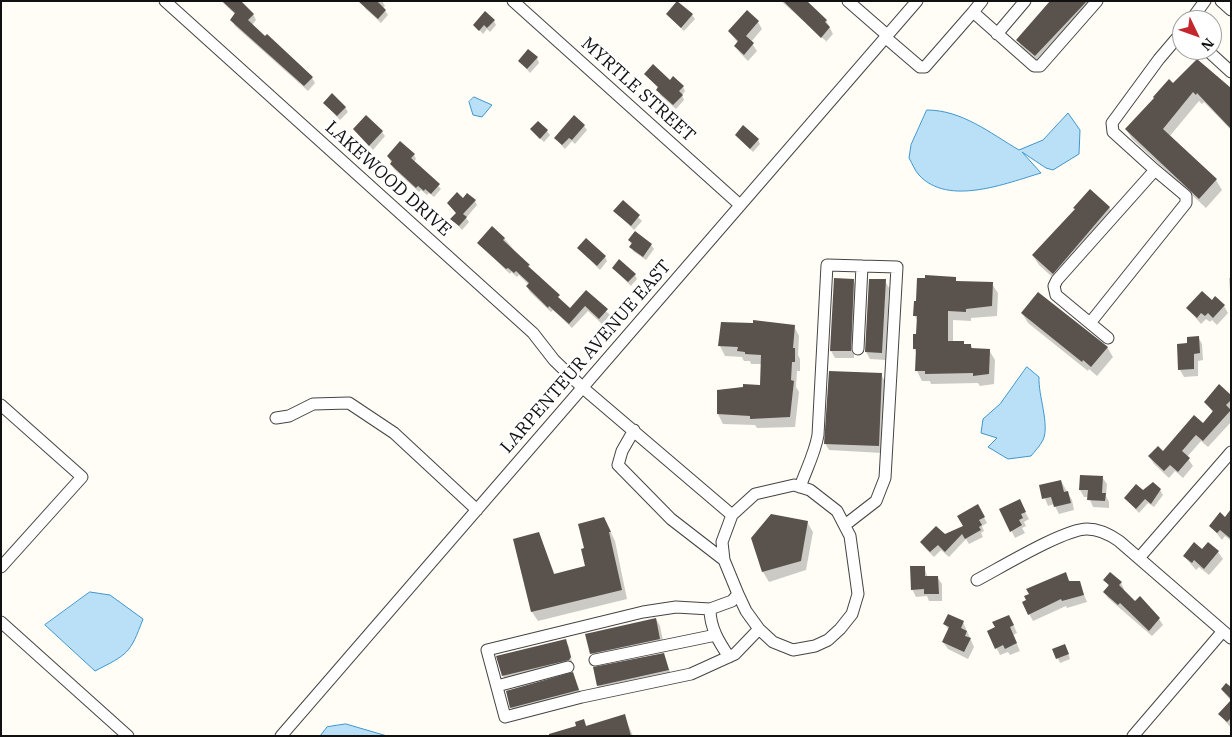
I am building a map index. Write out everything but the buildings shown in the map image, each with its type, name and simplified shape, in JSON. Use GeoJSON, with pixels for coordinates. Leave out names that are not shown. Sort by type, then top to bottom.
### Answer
{"type":"FeatureCollection","features":[{"type":"Feature","properties":{"kind":"street","name":"LAKEWOOD DRIVE"},"geometry":{"type":"LineString","coordinates":[[165,1],[533,334],[554,360],[583,388],[732,515]]}},
{"type":"Feature","properties":{"kind":"street","name":"MYRTLE STREET"},"geometry":{"type":"LineString","coordinates":[[513,1],[740,205]]}},
{"type":"Feature","properties":{"kind":"street"},"geometry":{"type":"LineString","coordinates":[[848,1],[920,67],[925,67],[982,1]]}},
{"type":"Feature","properties":{"kind":"street","name":"LARPENTEUR AVENUE EAST"},"geometry":{"type":"LineString","coordinates":[[281,736],[917,1]]}},
{"type":"Feature","properties":{"kind":"street"},"geometry":{"type":"LineString","coordinates":[[997,34],[1026,1]]}},
{"type":"Feature","properties":{"kind":"street"},"geometry":{"type":"LineString","coordinates":[[972,12],[1034,66],[1040,66],[1097,1]]}},
{"type":"Feature","properties":{"kind":"street"},"geometry":{"type":"LineString","coordinates":[[1090,323],[1186,203],[1186,196],[1113,132],[1112,123],[1172,44]]}},
{"type":"Feature","properties":{"kind":"street"},"geometry":{"type":"LineString","coordinates":[[1218,60],[1231,72]]}},
{"type":"Feature","properties":{"kind":"street"},"geometry":{"type":"LineString","coordinates":[[1108,338],[1056,295],[1054,286],[1056,280],[1155,170]]}},
{"type":"Feature","properties":{"kind":"street"},"geometry":{"type":"LineString","coordinates":[[800,487],[808,461],[816,448],[818,435],[827,265],[896,267],[885,478],[876,501],[845,525]]}},
{"type":"Feature","properties":{"kind":"street"},"geometry":{"type":"LineString","coordinates":[[858,349],[862,266]]}},
{"type":"Feature","properties":{"kind":"street"},"geometry":{"type":"LineString","coordinates":[[276,418],[289,416],[313,404],[349,403],[394,433],[477,510]]}},
{"type":"Feature","properties":{"kind":"street"},"geometry":{"type":"LineString","coordinates":[[1,405],[82,477],[1,567]]}},
{"type":"Feature","properties":{"kind":"street"},"geometry":{"type":"LineString","coordinates":[[634,430],[622,450],[618,465],[671,519],[724,560]]}},
{"type":"Feature","properties":{"kind":"street"},"geometry":{"type":"LineString","coordinates":[[1139,558],[1231,452]]}},
{"type":"Feature","properties":{"kind":"street"},"geometry":{"type":"LineString","coordinates":[[794,485],[810,490],[838,511],[850,536],[858,594],[852,614],[828,640],[815,646],[794,650],[773,642],[759,629],[746,611],[724,560],[722,542],[732,515],[755,494],[794,485]]}},
{"type":"Feature","properties":{"kind":"street"},"geometry":{"type":"LineString","coordinates":[[977,580],[1065,534],[1086,529],[1109,534],[1227,635],[1133,736]]}},
{"type":"Feature","properties":{"kind":"street"},"geometry":{"type":"LineString","coordinates":[[738,594],[732,601],[710,609],[676,608],[643,612],[487,650],[505,717],[590,695],[691,674],[735,654],[759,629]]}},
{"type":"Feature","properties":{"kind":"street"},"geometry":{"type":"LineString","coordinates":[[710,609],[710,621],[729,657]]}},
{"type":"Feature","properties":{"kind":"street"},"geometry":{"type":"LineString","coordinates":[[1,622],[128,736]]}},
{"type":"Feature","properties":{"kind":"street"},"geometry":{"type":"LineString","coordinates":[[595,660],[716,635]]}},
{"type":"Feature","properties":{"kind":"street"},"geometry":{"type":"LineString","coordinates":[[497,686],[568,667]]}},
{"type":"Feature","properties":{"kind":"water"},"geometry":{"type":"Polygon","coordinates":[[[474,97],[492,105],[482,117],[473,115],[469,102],[474,97]]]}},
{"type":"Feature","properties":{"kind":"water"},"geometry":{"type":"Polygon","coordinates":[[[927,110],[940,111],[964,118],[1019,150],[1043,140],[1068,113],[1080,130],[1079,154],[1053,170],[1046,168],[1022,152],[1041,173],[978,190],[946,190],[931,185],[919,175],[909,158],[911,145],[927,110]]]}},
{"type":"Feature","properties":{"kind":"water"},"geometry":{"type":"Polygon","coordinates":[[[1027,367],[1039,377],[1045,418],[1045,434],[1042,442],[1031,456],[1008,459],[988,447],[997,438],[981,433],[983,419],[1000,404],[1027,367]]]}},
{"type":"Feature","properties":{"kind":"water"},"geometry":{"type":"Polygon","coordinates":[[[90,592],[110,595],[143,619],[135,640],[126,652],[115,661],[95,671],[45,625],[90,592]]]}},
{"type":"Feature","properties":{"kind":"water"},"geometry":{"type":"Polygon","coordinates":[[[346,724],[387,736],[320,736],[327,727],[346,724]]]}}]}
